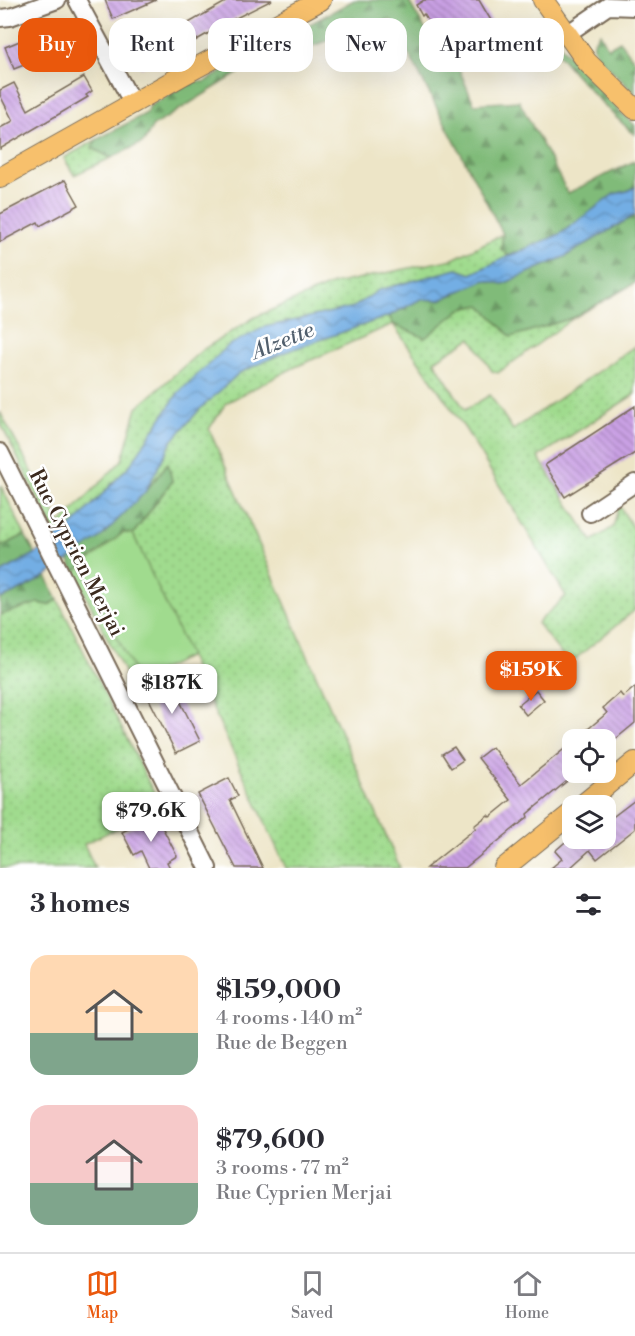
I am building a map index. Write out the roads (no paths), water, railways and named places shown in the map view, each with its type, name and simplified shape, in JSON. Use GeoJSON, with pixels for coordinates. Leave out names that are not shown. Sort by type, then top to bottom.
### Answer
{"type":"FeatureCollection","features":[{"type":"Feature","properties":{"kind":"main road"},"geometry":{"type":"LineString","coordinates":[[0,178],[321,0]]}},
{"type":"Feature","properties":{"kind":"main road"},"geometry":{"type":"LineString","coordinates":[[543,0],[587,62],[635,109]]}},
{"type":"Feature","properties":{"kind":"main road"},"geometry":{"type":"LineString","coordinates":[[594,795],[635,762]]}},
{"type":"Feature","properties":{"kind":"main road"},"geometry":{"type":"LineString","coordinates":[[504,868],[562,821]]}},
{"type":"Feature","properties":{"kind":"street"},"geometry":{"type":"LineString","coordinates":[[0,18],[10,17],[57,0]]}},
{"type":"Feature","properties":{"kind":"street"},"geometry":{"type":"LineString","coordinates":[[77,0],[133,104]]}},
{"type":"Feature","properties":{"kind":"street"},"geometry":{"type":"LineString","coordinates":[[567,34],[609,3],[635,7]]}},
{"type":"Feature","properties":{"kind":"street","name":"Rue Cyprien Merjai"},"geometry":{"type":"LineString","coordinates":[[0,452],[208,868]]}},
{"type":"Feature","properties":{"kind":"street"},"geometry":{"type":"LineString","coordinates":[[590,513],[635,483]]}},
{"type":"Feature","properties":{"kind":"water","name":"Alzette"},"geometry":{"type":"Polygon","coordinates":[[[635,187],[635,215],[564,257],[503,284],[485,280],[440,300],[421,299],[389,316],[285,352],[239,373],[199,410],[172,441],[145,492],[102,536],[46,576],[0,599],[0,573],[35,554],[74,524],[131,464],[178,393],[229,345],[265,327],[354,307],[379,290],[457,269],[471,274],[560,234],[614,194],[635,187]]]}}]}
